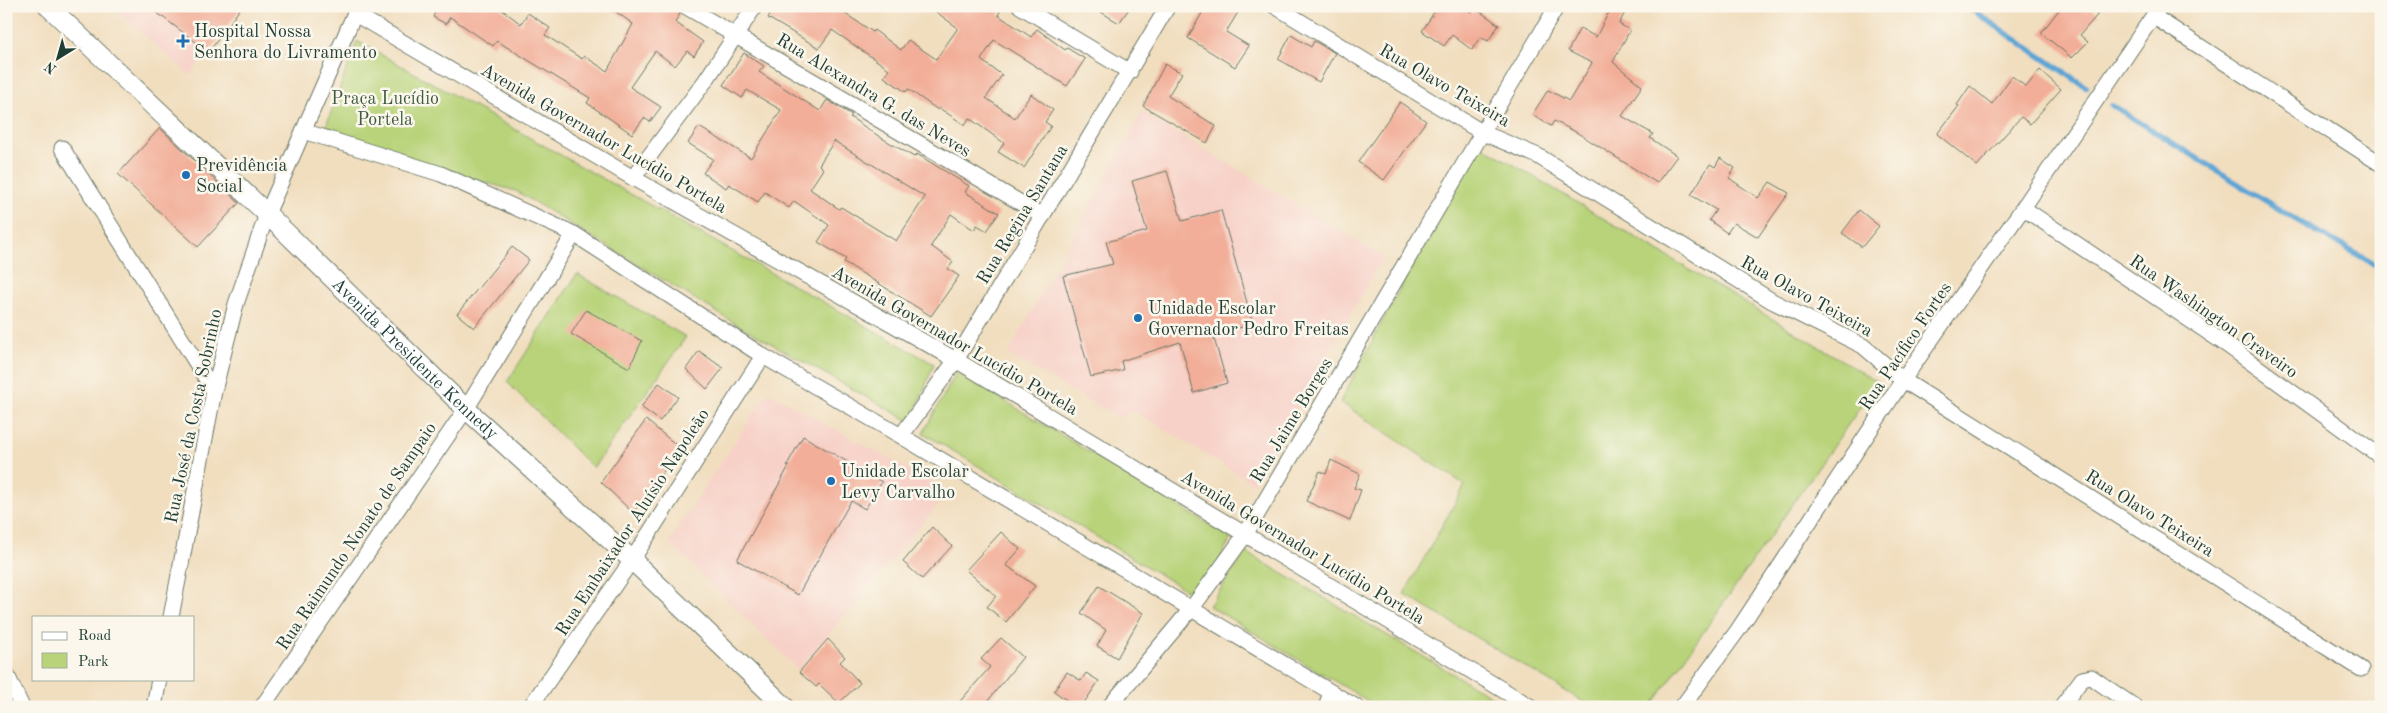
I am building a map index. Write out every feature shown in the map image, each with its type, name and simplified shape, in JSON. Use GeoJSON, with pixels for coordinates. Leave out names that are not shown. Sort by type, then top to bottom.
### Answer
{"type":"FeatureCollection","features":[{"type":"Feature","properties":{"kind":"street","name":"Avenida Presidente Kennedy"},"geometry":{"type":"LineString","coordinates":[[48,6],[267,214],[466,409],[632,560],[785,707]]}},
{"type":"Feature","properties":{"kind":"street","name":"Rua Alexandra G. das Neves"},"geometry":{"type":"LineString","coordinates":[[686,6],[1043,216]]}},
{"type":"Feature","properties":{"kind":"street"},"geometry":{"type":"LineString","coordinates":[[633,178],[706,80],[754,6]]}},
{"type":"Feature","properties":{"kind":"street"},"geometry":{"type":"LineString","coordinates":[[1020,6],[1130,72]]}},
{"type":"Feature","properties":{"kind":"street","name":"Rua Regina Santana"},"geometry":{"type":"LineString","coordinates":[[901,436],[956,360],[1168,6]]}},
{"type":"Feature","properties":{"kind":"street","name":"Rua Olavo Teixeira"},"geometry":{"type":"LineString","coordinates":[[1275,6],[1483,133],[1538,156],[1772,301],[1863,346],[1903,380],[2361,669]]}},
{"type":"Feature","properties":{"kind":"street","name":"Rua Jaime Borges"},"geometry":{"type":"LineString","coordinates":[[1109,707],[1192,608],[1245,535],[1557,6]]}},
{"type":"Feature","properties":{"kind":"street","name":"Rua José da Costa Sobrinho"},"geometry":{"type":"LineString","coordinates":[[171,616],[214,391],[236,304],[267,214],[356,10]]}},
{"type":"Feature","properties":{"kind":"street","name":"Avenida Governador Lucídio Portela"},"geometry":{"type":"LineString","coordinates":[[356,10],[633,178],[956,360],[1531,707]]}},
{"type":"Feature","properties":{"kind":"street"},"geometry":{"type":"LineString","coordinates":[[2156,11],[2381,164]]}},
{"type":"Feature","properties":{"kind":"street","name":"Rua Pacífico Fortes"},"geometry":{"type":"LineString","coordinates":[[1682,707],[1738,630],[1903,380],[2023,208],[2156,11]]}},
{"type":"Feature","properties":{"kind":"street"},"geometry":{"type":"LineString","coordinates":[[303,131],[441,174],[574,234],[763,356],[1192,608],[1356,707]]}},
{"type":"Feature","properties":{"kind":"street"},"geometry":{"type":"LineString","coordinates":[[62,148],[214,391]]}},
{"type":"Feature","properties":{"kind":"street","name":"Rua Washington Craveiro"},"geometry":{"type":"LineString","coordinates":[[2023,208],[2227,345],[2381,457]]}},
{"type":"Feature","properties":{"kind":"street","name":"Rua Raimundo Nonato de Sampaio"},"geometry":{"type":"LineString","coordinates":[[262,707],[466,409],[574,234]]}},
{"type":"Feature","properties":{"kind":"street","name":"Rua Embaixador Aluísio Napoleão"},"geometry":{"type":"LineString","coordinates":[[530,707],[632,560],[763,356]]}},
{"type":"Feature","properties":{"kind":"street"},"geometry":{"type":"LineString","coordinates":[[6,674],[22,707]]}},
{"type":"Feature","properties":{"kind":"street"},"geometry":{"type":"LineString","coordinates":[[2061,707],[2082,679],[2091,677],[2135,707]]}},
{"type":"Feature","properties":{"kind":"street"},"geometry":{"type":"LineString","coordinates":[[154,707],[159,680]]}},
{"type":"Feature","properties":{"kind":"street"},"geometry":{"type":"LineString","coordinates":[[1326,707],[1331,692]]}},
{"type":"Feature","properties":{"kind":"shaded area","name":"Hospital Nossa Senhora do Livramento"},"geometry":{"type":"Polygon","coordinates":[[[111,6],[240,6],[190,75],[111,6]]]}},
{"type":"Feature","properties":{"kind":"shaded area"},"geometry":{"type":"Polygon","coordinates":[[[1142,112],[1383,257],[1254,484],[1134,411],[1119,418],[1008,354],[1142,112]]]}},
{"type":"Feature","properties":{"kind":"shaded area"},"geometry":{"type":"Polygon","coordinates":[[[768,392],[949,492],[798,670],[669,542],[768,392]]]}},
{"type":"Feature","properties":{"kind":"green space","name":"Praça Lucídio Portela"},"geometry":{"type":"Polygon","coordinates":[[[357,41],[934,364],[911,422],[733,322],[516,191],[322,137],[357,41]]]}},
{"type":"Feature","properties":{"kind":"green space"},"geometry":{"type":"Polygon","coordinates":[[[1477,143],[1878,382],[1651,707],[1592,707],[1404,594],[1465,485],[1340,402],[1477,143]]]}},
{"type":"Feature","properties":{"kind":"green space"},"geometry":{"type":"Polygon","coordinates":[[[577,274],[686,337],[593,468],[507,382],[577,274]]]}},
{"type":"Feature","properties":{"kind":"green space"},"geometry":{"type":"Polygon","coordinates":[[[957,372],[1231,538],[1199,598],[923,433],[957,372]]]}},
{"type":"Feature","properties":{"kind":"green space"},"geometry":{"type":"Polygon","coordinates":[[[1246,552],[1509,707],[1378,707],[1209,606],[1246,552]]]}},
{"type":"Feature","properties":{"kind":"building","name":"Hospital Nossa Senhora do Livramento"},"geometry":{"type":"Polygon","coordinates":[[[148,6],[242,6],[209,52],[148,6]]]}},
{"type":"Feature","properties":{"kind":"building"},"geometry":{"type":"Polygon","coordinates":[[[435,6],[497,6],[521,24],[528,13],[550,28],[545,35],[582,59],[584,56],[607,71],[633,24],[608,6],[668,6],[680,14],[675,22],[703,42],[694,56],[687,51],[675,66],[655,51],[630,87],[661,107],[650,122],[644,118],[632,134],[587,103],[590,98],[497,41],[493,46],[450,17],[446,24],[433,17],[437,8],[435,6]]]}},
{"type":"Feature","properties":{"kind":"building"},"geometry":{"type":"Polygon","coordinates":[[[775,6],[848,6],[844,13],[873,32],[874,30],[901,50],[908,40],[936,59],[958,28],[928,6],[1003,6],[998,15],[1031,37],[1037,29],[1065,50],[1067,48],[1085,59],[1067,86],[994,40],[981,60],[1002,75],[986,98],[1015,118],[1031,94],[1053,110],[1045,122],[1051,126],[1024,168],[998,152],[1004,143],[969,118],[965,125],[939,108],[938,110],[908,89],[906,92],[884,77],[889,69],[832,30],[819,48],[768,18],[775,6]]]}},
{"type":"Feature","properties":{"kind":"building"},"geometry":{"type":"Polygon","coordinates":[[[1091,6],[1131,6],[1119,23],[1091,6]]]}},
{"type":"Feature","properties":{"kind":"building"},"geometry":{"type":"Polygon","coordinates":[[[1206,6],[1242,6],[1226,32],[1249,46],[1235,67],[1188,38],[1206,6]]]}},
{"type":"Feature","properties":{"kind":"building"},"geometry":{"type":"Polygon","coordinates":[[[1438,6],[1463,6],[1472,13],[1475,8],[1499,25],[1488,41],[1480,37],[1472,50],[1452,35],[1444,46],[1422,31],[1438,6]]]}},
{"type":"Feature","properties":{"kind":"building"},"geometry":{"type":"Polygon","coordinates":[[[1612,6],[1628,6],[1619,24],[1630,30],[1613,62],[1642,86],[1622,116],[1653,134],[1650,138],[1677,156],[1657,183],[1576,132],[1554,121],[1551,126],[1532,115],[1548,90],[1569,101],[1592,63],[1568,51],[1580,28],[1596,37],[1612,6]]]}},
{"type":"Feature","properties":{"kind":"building"},"geometry":{"type":"Polygon","coordinates":[[[2062,6],[2089,6],[2098,14],[2080,35],[2088,42],[2072,58],[2041,33],[2062,6]]]}},
{"type":"Feature","properties":{"kind":"building"},"geometry":{"type":"Polygon","coordinates":[[[1291,35],[1311,47],[1314,41],[1335,53],[1319,82],[1278,59],[1291,35]]]}},
{"type":"Feature","properties":{"kind":"building"},"geometry":{"type":"Polygon","coordinates":[[[744,53],[764,66],[759,72],[820,111],[827,100],[852,115],[850,117],[880,137],[914,157],[917,154],[969,186],[965,192],[999,213],[987,231],[977,225],[974,230],[951,214],[931,246],[953,262],[948,269],[959,276],[931,316],[844,262],[846,259],[818,242],[829,225],[794,201],[789,208],[765,192],[758,202],[729,184],[726,188],[703,173],[713,159],[688,143],[699,127],[751,158],[781,110],[747,90],[742,98],[723,85],[744,53]],[[834,141],[819,165],[823,169],[810,189],[839,209],[841,207],[896,241],[925,197],[834,141]]]}},
{"type":"Feature","properties":{"kind":"building"},"geometry":{"type":"Polygon","coordinates":[[[1165,64],[1182,73],[1168,96],[1216,126],[1207,143],[1143,106],[1165,64]]]}},
{"type":"Feature","properties":{"kind":"building"},"geometry":{"type":"Polygon","coordinates":[[[2040,70],[2061,89],[2030,124],[2021,117],[1977,166],[1937,134],[1959,106],[1957,105],[1970,86],[1992,104],[2012,76],[2026,87],[2040,70]]]}},
{"type":"Feature","properties":{"kind":"building"},"geometry":{"type":"Polygon","coordinates":[[[1400,102],[1426,121],[1384,180],[1358,162],[1400,102]]]}},
{"type":"Feature","properties":{"kind":"building"},"geometry":{"type":"Polygon","coordinates":[[[160,128],[239,203],[198,247],[118,174],[160,128]]]}},
{"type":"Feature","properties":{"kind":"building"},"geometry":{"type":"Polygon","coordinates":[[[1720,158],[1735,168],[1729,178],[1758,198],[1770,182],[1789,193],[1758,237],[1734,223],[1727,233],[1709,220],[1716,210],[1691,195],[1710,164],[1715,167],[1720,158]]]}},
{"type":"Feature","properties":{"kind":"building"},"geometry":{"type":"Polygon","coordinates":[[[1167,171],[1182,221],[1221,210],[1253,324],[1213,335],[1227,383],[1194,393],[1180,342],[1121,361],[1123,370],[1091,377],[1063,276],[1113,264],[1106,242],[1147,231],[1132,181],[1167,171]]]}},
{"type":"Feature","properties":{"kind":"building"},"geometry":{"type":"Polygon","coordinates":[[[1859,210],[1879,226],[1862,247],[1842,233],[1859,210]]]}},
{"type":"Feature","properties":{"kind":"building"},"geometry":{"type":"Polygon","coordinates":[[[512,247],[529,260],[474,328],[457,314],[512,247]]]}},
{"type":"Feature","properties":{"kind":"building"},"geometry":{"type":"Polygon","coordinates":[[[586,310],[642,341],[629,368],[571,334],[586,310]]]}},
{"type":"Feature","properties":{"kind":"building"},"geometry":{"type":"Polygon","coordinates":[[[699,351],[723,368],[707,389],[686,369],[699,351]]]}},
{"type":"Feature","properties":{"kind":"building"},"geometry":{"type":"Polygon","coordinates":[[[659,383],[678,397],[660,421],[641,407],[659,383]]]}},
{"type":"Feature","properties":{"kind":"building"},"geometry":{"type":"Polygon","coordinates":[[[646,420],[680,448],[648,493],[650,496],[632,512],[601,482],[646,420]]]}},
{"type":"Feature","properties":{"kind":"building"},"geometry":{"type":"Polygon","coordinates":[[[803,436],[882,482],[865,509],[851,501],[798,595],[737,560],[789,466],[787,465],[803,436]]]}},
{"type":"Feature","properties":{"kind":"building"},"geometry":{"type":"Polygon","coordinates":[[[1331,460],[1360,474],[1354,488],[1361,490],[1350,521],[1306,501],[1320,471],[1326,474],[1331,460]]]}},
{"type":"Feature","properties":{"kind":"building"},"geometry":{"type":"Polygon","coordinates":[[[932,527],[952,546],[922,579],[903,562],[932,527]]]}},
{"type":"Feature","properties":{"kind":"building"},"geometry":{"type":"Polygon","coordinates":[[[1001,532],[1020,549],[1006,565],[1035,586],[1006,622],[987,607],[996,596],[966,570],[1001,532]]]}},
{"type":"Feature","properties":{"kind":"building"},"geometry":{"type":"Polygon","coordinates":[[[1099,586],[1143,613],[1117,658],[1097,646],[1106,630],[1081,613],[1099,586]]]}},
{"type":"Feature","properties":{"kind":"building"},"geometry":{"type":"Polygon","coordinates":[[[1001,638],[1023,657],[983,707],[955,707],[990,667],[981,659],[1001,638]]]}},
{"type":"Feature","properties":{"kind":"building"},"geometry":{"type":"Polygon","coordinates":[[[828,639],[845,657],[840,662],[860,683],[839,703],[819,684],[816,687],[799,672],[828,639]]]}},
{"type":"Feature","properties":{"kind":"building"},"geometry":{"type":"Polygon","coordinates":[[[1067,672],[1081,681],[1086,673],[1099,681],[1081,707],[1076,707],[1054,691],[1067,672]]]}},
{"type":"Feature","properties":{"kind":"waterway"},"geometry":{"type":"LineString","coordinates":[[1966,6],[2086,87]]}},
{"type":"Feature","properties":{"kind":"waterway"},"geometry":{"type":"LineString","coordinates":[[2112,105],[2293,218],[2381,268]]}},
{"type":"Feature","properties":{"kind":"place","name":"Hospital Nossa Senhora do Livramento"},"geometry":{"type":"Point","coordinates":[183,41]}},
{"type":"Feature","properties":{"kind":"place","name":"Previdência Social"},"geometry":{"type":"Point","coordinates":[186,175]}},
{"type":"Feature","properties":{"kind":"place","name":"Unidade Escolar Governador Pedro Freitas"},"geometry":{"type":"Point","coordinates":[1138,318]}},
{"type":"Feature","properties":{"kind":"place","name":"Unidade Escolar Levy Carvalho"},"geometry":{"type":"Point","coordinates":[831,481]}}]}
